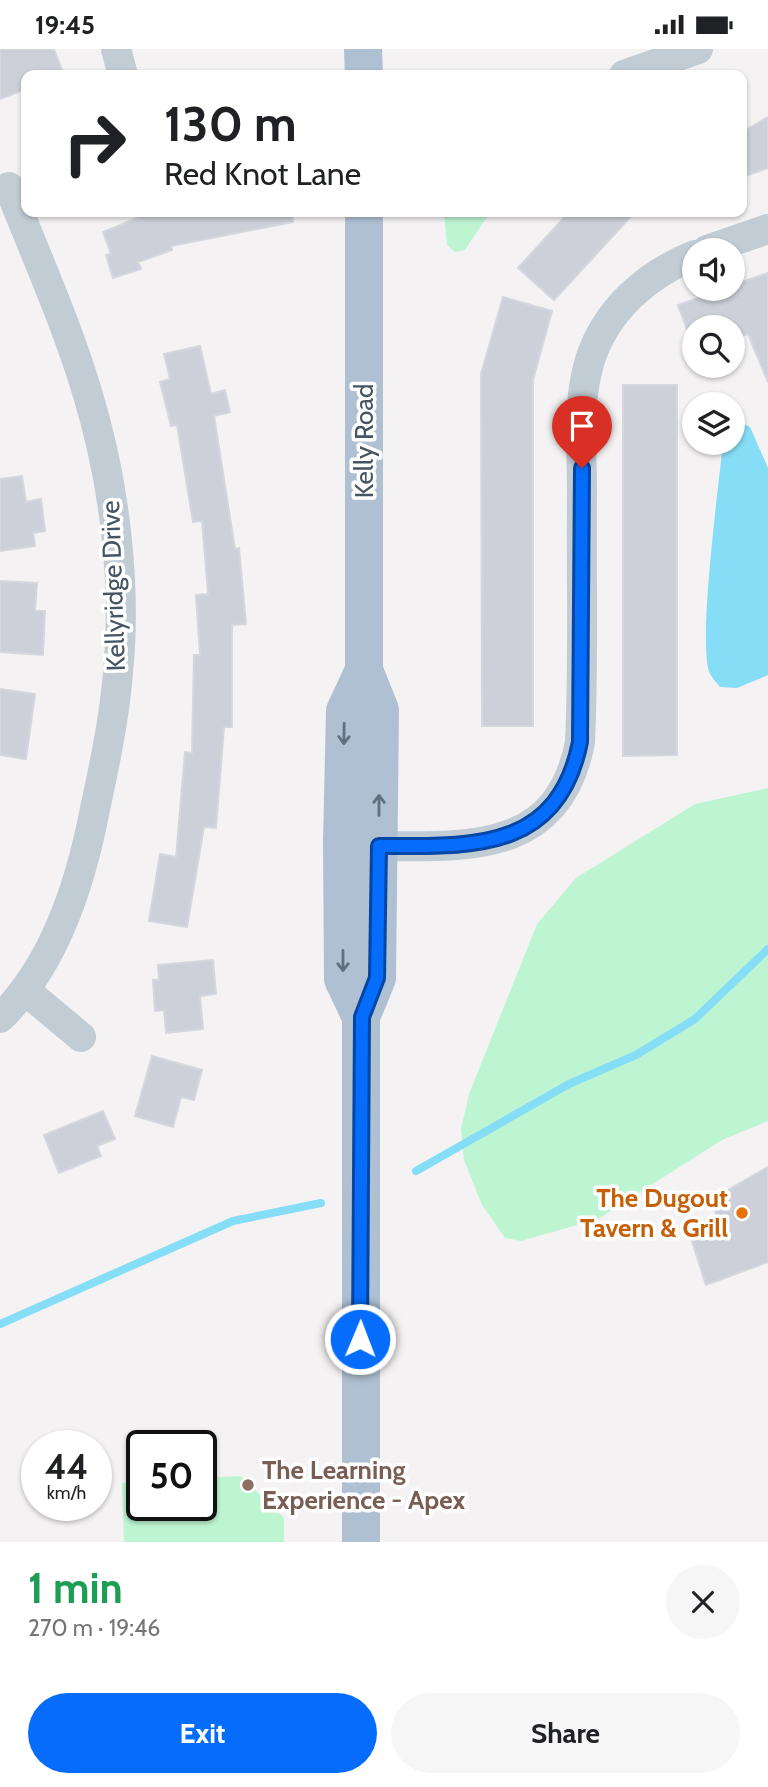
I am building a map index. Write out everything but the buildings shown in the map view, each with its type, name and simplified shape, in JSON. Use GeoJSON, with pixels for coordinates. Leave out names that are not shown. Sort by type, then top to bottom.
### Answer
{"type":"FeatureCollection","features":[{"type":"Feature","properties":{"kind":"main road"},"geometry":{"type":"LineString","coordinates":[[363,49],[364,70]]}},
{"type":"Feature","properties":{"kind":"main road","name":"Kelly Road"},"geometry":{"type":"LineString","coordinates":[[361,1542],[362,1017],[377,978],[380,710],[363,670],[364,217]]}},
{"type":"Feature","properties":{"kind":"main road","name":"Kelly Road"},"geometry":{"type":"LineString","coordinates":[[362,1017],[343,979],[342,841],[345,711],[363,670]]}},
{"type":"Feature","properties":{"kind":"street"},"geometry":{"type":"LineString","coordinates":[[116,49],[122,70]]}},
{"type":"Feature","properties":{"kind":"street"},"geometry":{"type":"LineString","coordinates":[[638,70],[698,49]]}},
{"type":"Feature","properties":{"kind":"street","name":"Kellyridge Drive"},"geometry":{"type":"LineString","coordinates":[[12,186],[21,209]]}},
{"type":"Feature","properties":{"kind":"street","name":"Kellyridge Drive"},"geometry":{"type":"LineString","coordinates":[[0,1018],[26,991],[54,940],[87,851],[111,734],[119,670],[119,602],[109,491],[89,397],[69,334],[24,217]]}},
{"type":"Feature","properties":{"kind":"street"},"geometry":{"type":"LineString","coordinates":[[742,238],[768,229]]}},
{"type":"Feature","properties":{"kind":"street"},"geometry":{"type":"LineString","coordinates":[[379,846],[472,845],[494,841],[535,822],[563,792],[575,770],[580,742],[582,417],[590,360],[605,327],[640,286],[682,260]]}},
{"type":"Feature","properties":{"kind":"street"},"geometry":{"type":"LineString","coordinates":[[26,991],[81,1037]]}},
{"type":"Feature","properties":{"kind":"green space"},"geometry":{"type":"Polygon","coordinates":[[[444,217],[487,217],[465,250],[455,252],[447,245],[444,217]]]}},
{"type":"Feature","properties":{"kind":"green space"},"geometry":{"type":"Polygon","coordinates":[[[768,788],[768,1121],[722,1140],[598,1219],[521,1241],[505,1238],[482,1205],[464,1160],[461,1129],[469,1094],[537,924],[576,878],[695,804],[768,788]]]}},
{"type":"Feature","properties":{"kind":"green space"},"geometry":{"type":"Polygon","coordinates":[[[241,1476],[284,1518],[284,1542],[124,1542],[122,1483],[126,1483],[126,1521],[217,1521],[217,1477],[241,1476]]]}},
{"type":"Feature","properties":{"kind":"water"},"geometry":{"type":"Polygon","coordinates":[[[745,424],[750,427],[768,468],[768,675],[737,688],[720,687],[710,674],[706,632],[710,563],[722,455],[745,455],[745,424]]]}},
{"type":"Feature","properties":{"kind":"waterway"},"geometry":{"type":"LineString","coordinates":[[416,1171],[569,1084],[636,1055],[695,1019],[768,949]]}},
{"type":"Feature","properties":{"kind":"waterway"},"geometry":{"type":"LineString","coordinates":[[0,1324],[233,1221],[321,1203]]}},
{"type":"Feature","properties":{"kind":"place","name":"The Dugout Tavern & Grill"},"geometry":{"type":"Point","coordinates":[742,1213]}},
{"type":"Feature","properties":{"kind":"place","name":"The Learning Experience - Apex"},"geometry":{"type":"Point","coordinates":[248,1485]}},
{"type":"Feature","properties":{"kind":"route"},"geometry":{"type":"LineString","coordinates":[[360,1339],[362,1017],[377,978],[379,846],[472,845],[516,833],[549,810],[575,770],[580,742],[581,711],[582,468]]}}]}
